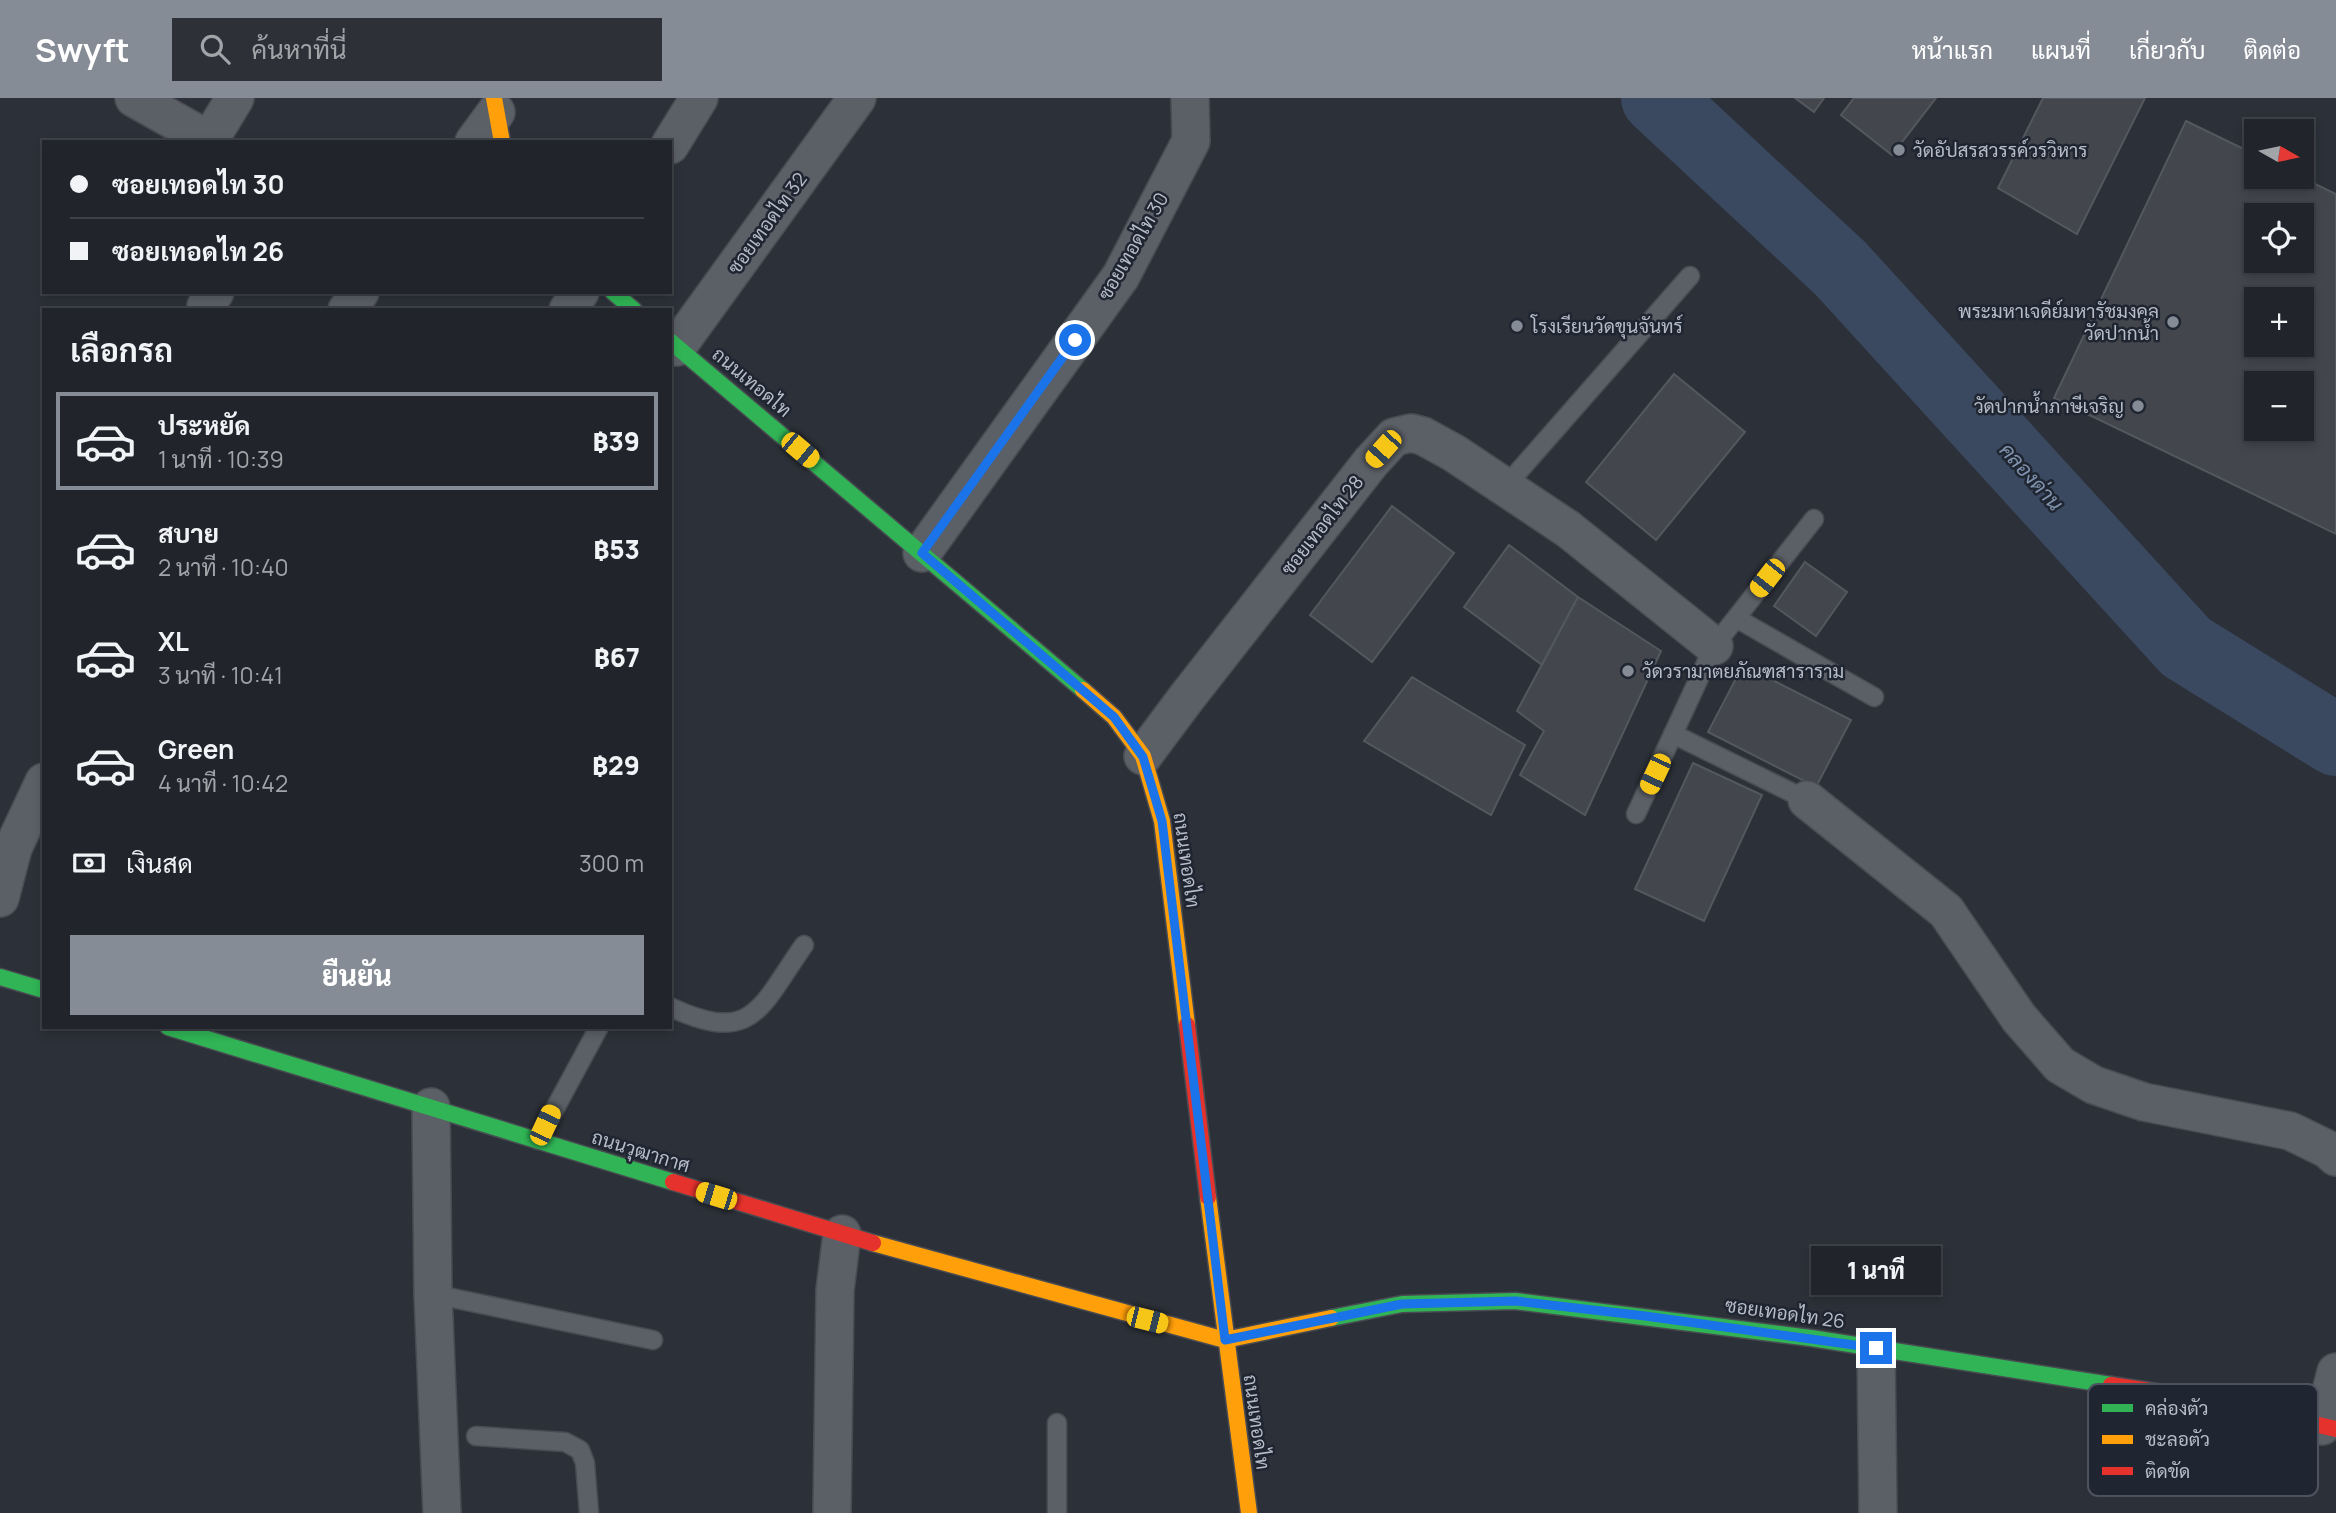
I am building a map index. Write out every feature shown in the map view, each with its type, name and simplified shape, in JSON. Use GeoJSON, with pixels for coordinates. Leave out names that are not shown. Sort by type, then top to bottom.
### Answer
{"type":"FeatureCollection","features":[{"type":"Feature","properties":{"kind":"main road"},"geometry":{"type":"LineString","coordinates":[[615,294],[632,308]]}},
{"type":"Feature","properties":{"kind":"main road","name":"ถนนเทอดไท"},"geometry":{"type":"LineString","coordinates":[[674,344],[1114,717],[1143,757],[1162,821],[1225,1340],[1249,1513]]}},
{"type":"Feature","properties":{"kind":"main road"},"geometry":{"type":"LineString","coordinates":[[0,977],[42,989]]}},
{"type":"Feature","properties":{"kind":"main road","name":"ถนนวุฒากาศ"},"geometry":{"type":"LineString","coordinates":[[175,1029],[842,1234],[1225,1340]]}},
{"type":"Feature","properties":{"kind":"main road","name":"ซอยเทอดไท 26"},"geometry":{"type":"LineString","coordinates":[[1225,1340],[1402,1304],[1516,1301],[1876,1348],[2106,1384]]}},
{"type":"Feature","properties":{"kind":"street"},"geometry":{"type":"LineString","coordinates":[[134,98],[211,140],[235,98]]}},
{"type":"Feature","properties":{"kind":"street"},"geometry":{"type":"LineString","coordinates":[[672,142],[699,98]]}},
{"type":"Feature","properties":{"kind":"street","name":"ซอยเทอดไท 32"},"geometry":{"type":"LineString","coordinates":[[674,344],[857,98]]}},
{"type":"Feature","properties":{"kind":"street","name":"ซอยเทอดไท 30"},"geometry":{"type":"LineString","coordinates":[[922,553],[1121,276],[1191,141],[1190,98]]}},
{"type":"Feature","properties":{"kind":"street"},"geometry":{"type":"LineString","coordinates":[[476,140],[497,117]]}},
{"type":"Feature","properties":{"kind":"street","name":"ซอยเทอดไท 28"},"geometry":{"type":"LineString","coordinates":[[1143,757],[1371,462],[1394,437],[1411,433],[1423,436],[1454,453],[1725,632]]}},
{"type":"Feature","properties":{"kind":"street"},"geometry":{"type":"LineString","coordinates":[[0,898],[42,788]]}},
{"type":"Feature","properties":{"kind":"street"},"geometry":{"type":"LineString","coordinates":[[1807,800],[1946,911],[2019,1018],[2060,1065],[2094,1085],[2144,1102],[2290,1131],[2327,1149],[2336,1157]]}},
{"type":"Feature","properties":{"kind":"street"},"geometry":{"type":"LineString","coordinates":[[431,1107],[433,1294],[442,1513]]}},
{"type":"Feature","properties":{"kind":"street"},"geometry":{"type":"LineString","coordinates":[[832,1513],[835,1290],[842,1234]]}},
{"type":"Feature","properties":{"kind":"street"},"geometry":{"type":"LineString","coordinates":[[1876,1348],[1878,1513]]}},
{"type":"Feature","properties":{"kind":"street"},"geometry":{"type":"LineString","coordinates":[[2329,1427],[2336,1372]]}},
{"type":"Feature","properties":{"kind":"lane"},"geometry":{"type":"LineString","coordinates":[[1504,488],[1690,276]]}},
{"type":"Feature","properties":{"kind":"lane"},"geometry":{"type":"LineString","coordinates":[[1636,814],[1725,632],[1814,519]]}},
{"type":"Feature","properties":{"kind":"lane"},"geometry":{"type":"LineString","coordinates":[[1725,632],[1874,697]]}},
{"type":"Feature","properties":{"kind":"lane"},"geometry":{"type":"LineString","coordinates":[[1673,734],[1807,800]]}},
{"type":"Feature","properties":{"kind":"lane"},"geometry":{"type":"LineString","coordinates":[[672,1008],[698,1020],[734,1024],[756,1014],[804,945]]}},
{"type":"Feature","properties":{"kind":"lane"},"geometry":{"type":"LineString","coordinates":[[538,1140],[598,1029]]}},
{"type":"Feature","properties":{"kind":"lane"},"geometry":{"type":"LineString","coordinates":[[433,1294],[653,1340]]}},
{"type":"Feature","properties":{"kind":"lane"},"geometry":{"type":"LineString","coordinates":[[1057,1423],[1057,1513]]}},
{"type":"Feature","properties":{"kind":"lane"},"geometry":{"type":"LineString","coordinates":[[476,1436],[565,1442],[580,1450],[585,1463],[589,1513]]}},
{"type":"Feature","properties":{"kind":"building"},"geometry":{"type":"Polygon","coordinates":[[[1795,98],[1824,98],[1814,112],[1795,98]]]}},
{"type":"Feature","properties":{"kind":"building"},"geometry":{"type":"Polygon","coordinates":[[[1854,98],[1936,98],[1892,155],[1841,115],[1854,98]]]}},
{"type":"Feature","properties":{"kind":"building"},"geometry":{"type":"Polygon","coordinates":[[[2043,98],[2145,98],[2077,234],[1998,188],[2043,98]]]}},
{"type":"Feature","properties":{"kind":"building","name":"พระมหาเจดีย์มหารัชมงคล วัดปากน้ำ"},"geometry":{"type":"Polygon","coordinates":[[[2186,121],[2244,149],[2244,189],[2314,189],[2314,183],[2336,194],[2336,534],[2054,398],[2186,121]]]}},
{"type":"Feature","properties":{"kind":"building"},"geometry":{"type":"Polygon","coordinates":[[[1674,374],[1745,432],[1656,540],[1586,482],[1674,374]]]}},
{"type":"Feature","properties":{"kind":"building"},"geometry":{"type":"Polygon","coordinates":[[[1392,506],[1454,553],[1372,662],[1310,615],[1392,506]]]}},
{"type":"Feature","properties":{"kind":"building"},"geometry":{"type":"Polygon","coordinates":[[[1509,545],[1578,597],[1542,665],[1464,607],[1509,545]]]}},
{"type":"Feature","properties":{"kind":"building"},"geometry":{"type":"Polygon","coordinates":[[[1805,562],[1847,592],[1816,636],[1774,606],[1805,562]]]}},
{"type":"Feature","properties":{"kind":"building"},"geometry":{"type":"Polygon","coordinates":[[[1578,597],[1661,651],[1585,815],[1520,775],[1544,731],[1517,711],[1578,597]]]}},
{"type":"Feature","properties":{"kind":"building"},"geometry":{"type":"Polygon","coordinates":[[[1743,665],[1851,720],[1816,787],[1708,732],[1743,665]]]}},
{"type":"Feature","properties":{"kind":"building"},"geometry":{"type":"Polygon","coordinates":[[[1412,677],[1525,745],[1491,815],[1364,741],[1412,677]]]}},
{"type":"Feature","properties":{"kind":"building"},"geometry":{"type":"Polygon","coordinates":[[[1693,763],[1762,795],[1704,921],[1635,889],[1693,763]]]}},
{"type":"Feature","properties":{"kind":"waterway","name":"คลองด่าน"},"geometry":{"type":"LineString","coordinates":[[1657,98],[1840,268],[2186,647],[2336,740]]}},
{"type":"Feature","properties":{"kind":"traffic: fast"},"geometry":{"type":"LineString","coordinates":[[615,294],[632,308]]}},
{"type":"Feature","properties":{"kind":"traffic: fast"},"geometry":{"type":"LineString","coordinates":[[672,343],[1083,690]]}},
{"type":"Feature","properties":{"kind":"traffic: fast"},"geometry":{"type":"LineString","coordinates":[[0,977],[42,989]]}},
{"type":"Feature","properties":{"kind":"traffic: fast"},"geometry":{"type":"LineString","coordinates":[[175,1029],[673,1182]]}},
{"type":"Feature","properties":{"kind":"traffic: fast"},"geometry":{"type":"LineString","coordinates":[[1331,1318],[1402,1304],[1515,1301],[1811,1338],[2105,1384]]}},
{"type":"Feature","properties":{"kind":"traffic: slow"},"geometry":{"type":"LineString","coordinates":[[494,98],[502,140]]}},
{"type":"Feature","properties":{"kind":"traffic: slow"},"geometry":{"type":"LineString","coordinates":[[1083,690],[1114,717],[1143,756],[1162,821],[1187,1025]]}},
{"type":"Feature","properties":{"kind":"traffic: slow"},"geometry":{"type":"LineString","coordinates":[[1208,1197],[1249,1513]]}},
{"type":"Feature","properties":{"kind":"traffic: slow"},"geometry":{"type":"LineString","coordinates":[[873,1243],[1225,1340],[1331,1318]]}},
{"type":"Feature","properties":{"kind":"traffic: jam"},"geometry":{"type":"LineString","coordinates":[[1187,1025],[1208,1197]]}},
{"type":"Feature","properties":{"kind":"traffic: jam"},"geometry":{"type":"LineString","coordinates":[[673,1182],[873,1243]]}},
{"type":"Feature","properties":{"kind":"traffic: jam"},"geometry":{"type":"LineString","coordinates":[[2318,1425],[2336,1429]]}},
{"type":"Feature","properties":{"kind":"place","name":"วัดอัปสรสวรรค์วรวิหาร"},"geometry":{"type":"Point","coordinates":[1899,150]}},
{"type":"Feature","properties":{"kind":"place","name":"พระมหาเจดีย์มหารัชมงคล วัดปากน้ำ"},"geometry":{"type":"Point","coordinates":[2173,322]}},
{"type":"Feature","properties":{"kind":"place","name":"โรงเรียนวัดขุนจันทร์"},"geometry":{"type":"Point","coordinates":[1517,326]}},
{"type":"Feature","properties":{"kind":"place","name":"วัดปากน้ำภาษีเจริญ"},"geometry":{"type":"Point","coordinates":[2138,406]}},
{"type":"Feature","properties":{"kind":"place","name":"วัดวรามาตยภัณฑสาราราม"},"geometry":{"type":"Point","coordinates":[1628,671]}},
{"type":"Feature","properties":{"kind":"route"},"geometry":{"type":"LineString","coordinates":[[1075,340],[922,553],[1114,717],[1143,757],[1162,821],[1225,1340],[1402,1304],[1516,1301],[1602,1310],[1876,1348]]}}]}
